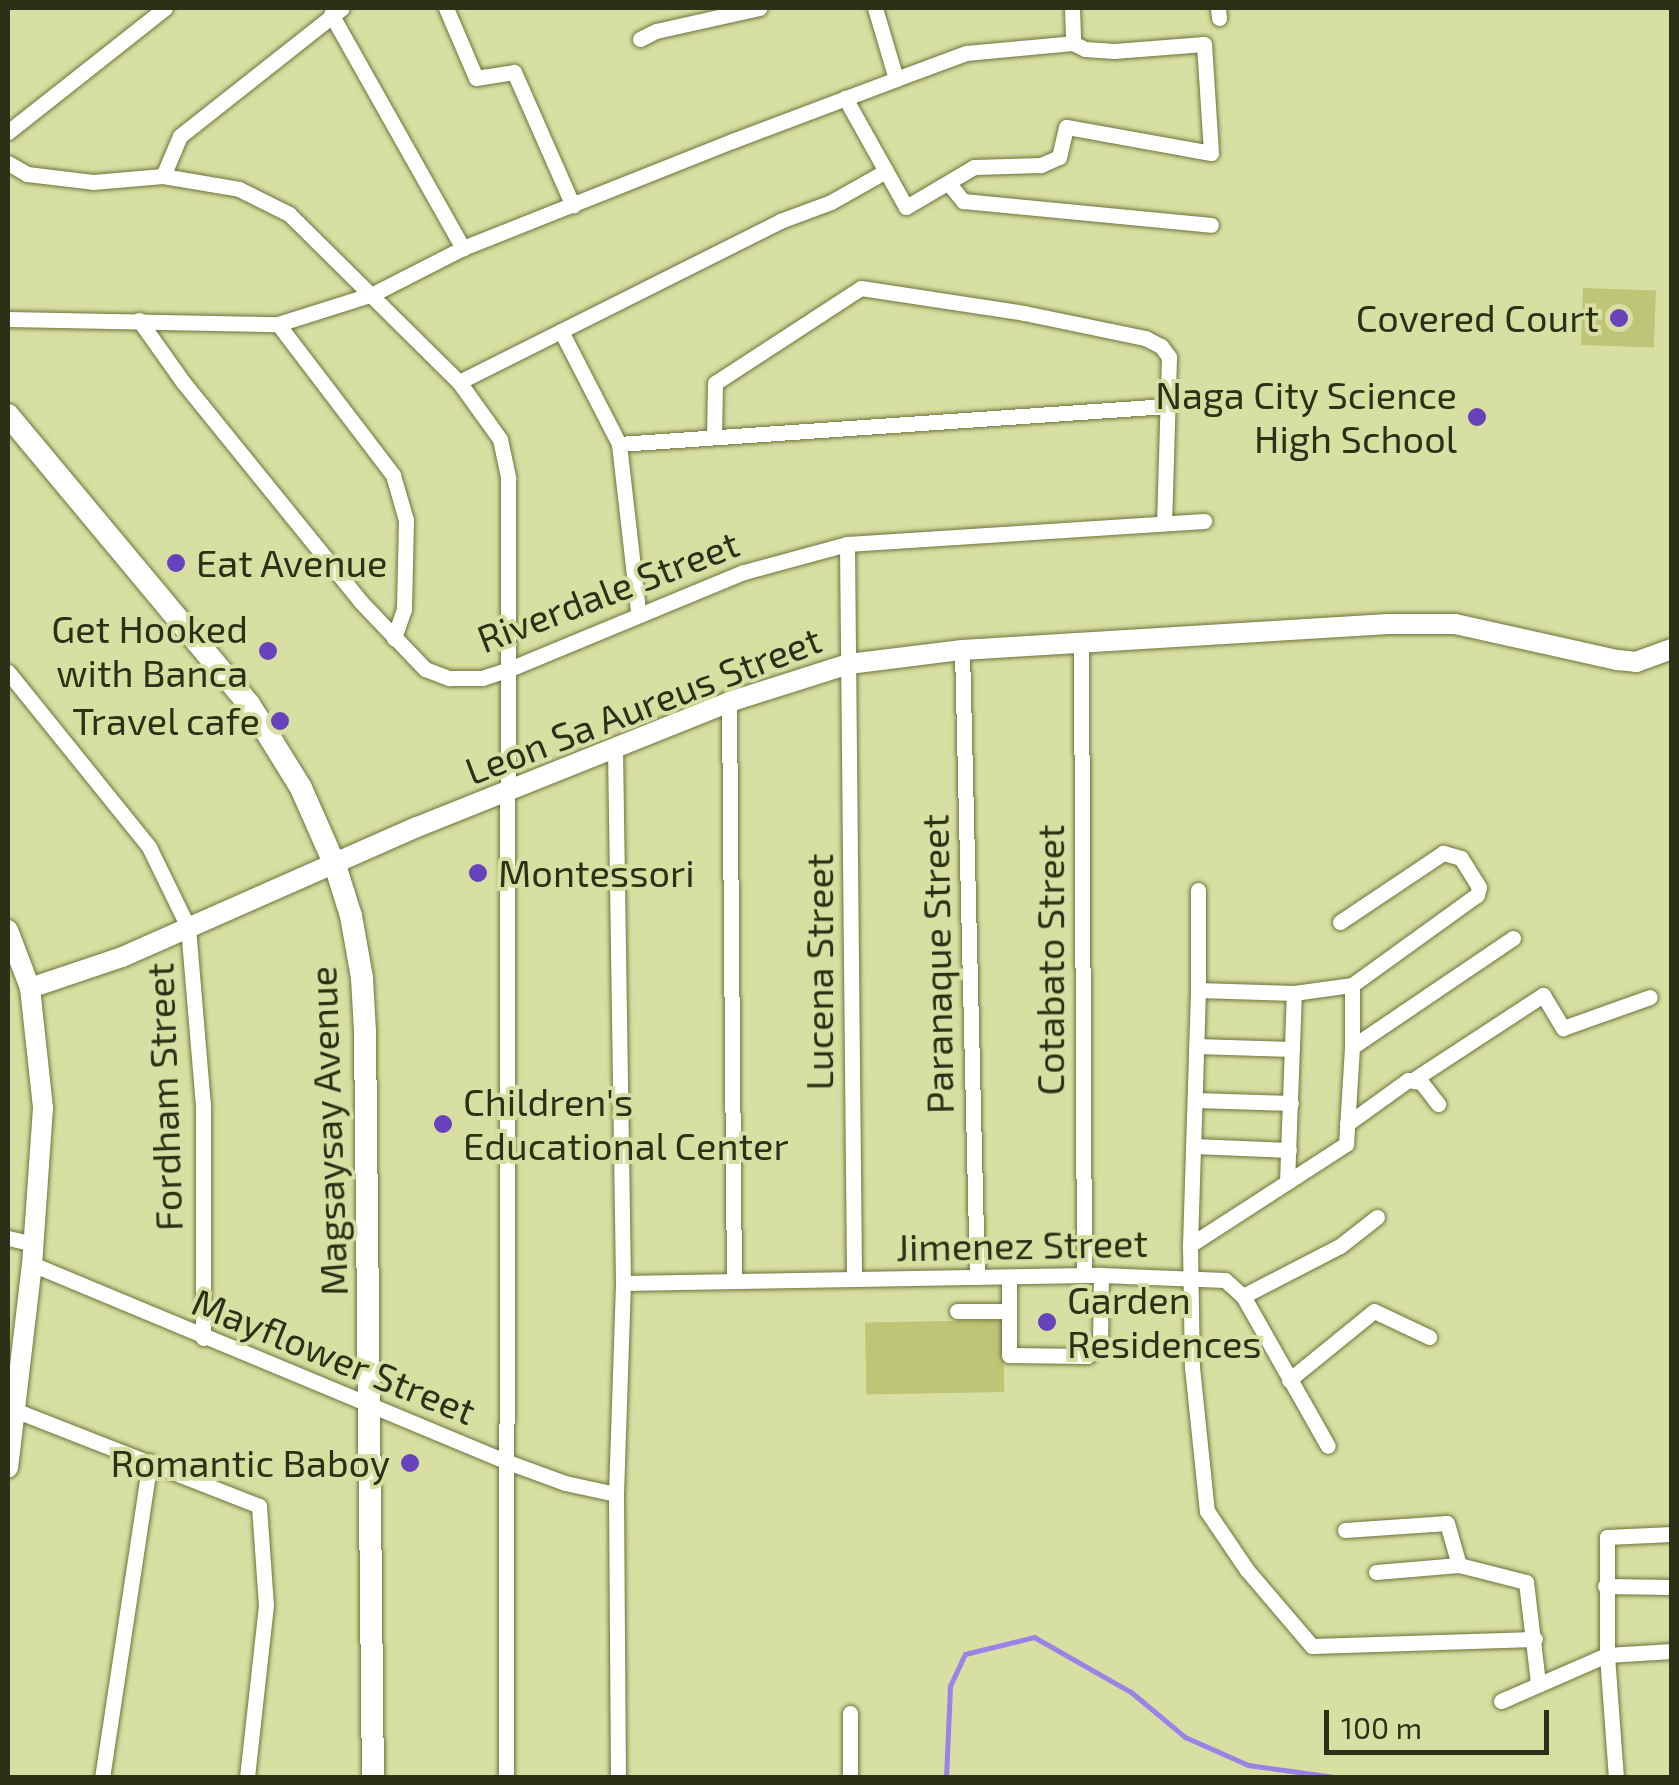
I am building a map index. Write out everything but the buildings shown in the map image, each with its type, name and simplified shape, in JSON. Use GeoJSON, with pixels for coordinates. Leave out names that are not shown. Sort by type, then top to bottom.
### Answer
{"type":"FeatureCollection","features":[{"type":"Feature","properties":{"kind":"main road","name":"Magsaysay Avenue"},"geometry":{"type":"LineString","coordinates":[[8,414],[249,704],[301,788],[335,865],[362,978],[372,1778]]}},
{"type":"Feature","properties":{"kind":"street"},"geometry":{"type":"LineString","coordinates":[[8,132],[165,8]]}},
{"type":"Feature","properties":{"kind":"street"},"geometry":{"type":"LineString","coordinates":[[446,8],[476,78],[514,72],[573,206]]}},
{"type":"Feature","properties":{"kind":"street"},"geometry":{"type":"LineString","coordinates":[[640,39],[656,31],[758,8]]}},
{"type":"Feature","properties":{"kind":"street"},"geometry":{"type":"LineString","coordinates":[[876,8],[896,79]]}},
{"type":"Feature","properties":{"kind":"street"},"geometry":{"type":"LineString","coordinates":[[1072,8],[1073,43]]}},
{"type":"Feature","properties":{"kind":"street"},"geometry":{"type":"LineString","coordinates":[[163,176],[180,136],[337,11],[463,248]]}},
{"type":"Feature","properties":{"kind":"street"},"geometry":{"type":"LineString","coordinates":[[8,319],[278,324],[373,294],[463,248],[846,98],[966,53],[1073,43],[1085,50],[1114,51],[1204,44],[1212,153],[1066,126],[1059,156],[1041,164],[974,167],[906,207],[846,98]]}},
{"type":"Feature","properties":{"kind":"street"},"geometry":{"type":"LineString","coordinates":[[8,164],[27,174],[93,182],[163,176],[239,189],[289,214],[459,382],[500,439],[508,478],[504,793],[506,1778]]}},
{"type":"Feature","properties":{"kind":"street"},"geometry":{"type":"LineString","coordinates":[[459,382],[780,222],[831,202],[886,170]]}},
{"type":"Feature","properties":{"kind":"street"},"geometry":{"type":"LineString","coordinates":[[950,184],[963,201],[1212,225]]}},
{"type":"Feature","properties":{"kind":"street"},"geometry":{"type":"LineString","coordinates":[[714,438],[715,384],[861,288],[1024,313],[1144,338],[1161,346],[1169,357],[1164,522]]}},
{"type":"Feature","properties":{"kind":"street","name":"Riverdale Street"},"geometry":{"type":"LineString","coordinates":[[139,320],[184,382],[394,638],[425,669],[449,678],[482,678],[507,670],[566,648],[638,612],[794,555],[847,544],[1204,521]]}},
{"type":"Feature","properties":{"kind":"street"},"geometry":{"type":"LineString","coordinates":[[278,324],[393,475],[406,520],[404,610],[394,638]]}},
{"type":"Feature","properties":{"kind":"street"},"geometry":{"type":"LineString","coordinates":[[561,330],[619,444],[638,612]]}},
{"type":"Feature","properties":{"kind":"street"},"geometry":{"type":"LineString","coordinates":[[619,444],[1167,406]]}},
{"type":"Feature","properties":{"kind":"street","name":"Lucena Street"},"geometry":{"type":"LineString","coordinates":[[847,544],[854,1279]]}},
{"type":"Feature","properties":{"kind":"street","name":"Leon Sa Aureus Street"},"geometry":{"type":"LineString","coordinates":[[30,988],[122,957],[504,793],[730,702],[849,664],[962,650],[1081,646],[1376,625],[1455,624],[1636,662],[1672,649]]}},
{"type":"Feature","properties":{"kind":"street","name":"Cotabato Street"},"geometry":{"type":"LineString","coordinates":[[1081,646],[1084,1275]]}},
{"type":"Feature","properties":{"kind":"street","name":"Paranaque Street"},"geometry":{"type":"LineString","coordinates":[[962,650],[977,1277]]}},
{"type":"Feature","properties":{"kind":"street","name":"Fordham Street"},"geometry":{"type":"LineString","coordinates":[[8,672],[149,847],[188,927],[203,1105],[203,1338]]}},
{"type":"Feature","properties":{"kind":"street"},"geometry":{"type":"LineString","coordinates":[[730,702],[734,1281]]}},
{"type":"Feature","properties":{"kind":"street"},"geometry":{"type":"LineString","coordinates":[[615,749],[624,1283],[616,1494],[618,1778]]}},
{"type":"Feature","properties":{"kind":"street"},"geometry":{"type":"LineString","coordinates":[[1198,990],[1294,993],[1352,985],[1477,894],[1478,886],[1461,858],[1443,853],[1340,922]]}},
{"type":"Feature","properties":{"kind":"street"},"geometry":{"type":"LineString","coordinates":[[1198,890],[1190,1245],[1192,1367],[1207,1511],[1247,1570],[1312,1646],[1536,1639]]}},
{"type":"Feature","properties":{"kind":"street"},"geometry":{"type":"LineString","coordinates":[[8,930],[30,988],[43,1108],[33,1254],[8,1468]]}},
{"type":"Feature","properties":{"kind":"street"},"geometry":{"type":"LineString","coordinates":[[1352,1047],[1513,938]]}},
{"type":"Feature","properties":{"kind":"street"},"geometry":{"type":"LineString","coordinates":[[1190,1245],[1346,1144],[1352,985]]}},
{"type":"Feature","properties":{"kind":"street"},"geometry":{"type":"LineString","coordinates":[[1287,1182],[1294,993]]}},
{"type":"Feature","properties":{"kind":"street"},"geometry":{"type":"LineString","coordinates":[[1348,1124],[1543,995],[1563,1028],[1650,998]]}},
{"type":"Feature","properties":{"kind":"street"},"geometry":{"type":"LineString","coordinates":[[1196,1046],[1292,1049]]}},
{"type":"Feature","properties":{"kind":"street"},"geometry":{"type":"LineString","coordinates":[[1416,1078],[1438,1104]]}},
{"type":"Feature","properties":{"kind":"street"},"geometry":{"type":"LineString","coordinates":[[1195,1100],[1290,1103]]}},
{"type":"Feature","properties":{"kind":"street"},"geometry":{"type":"LineString","coordinates":[[1194,1146],[1288,1150]]}},
{"type":"Feature","properties":{"kind":"street"},"geometry":{"type":"LineString","coordinates":[[1328,1446],[1243,1296],[1340,1246],[1377,1217]]}},
{"type":"Feature","properties":{"kind":"street","name":"Mayflower Street"},"geometry":{"type":"LineString","coordinates":[[8,1238],[203,1338],[505,1461],[565,1483],[616,1494]]}},
{"type":"Feature","properties":{"kind":"street"},"geometry":{"type":"LineString","coordinates":[[1010,1276],[1008,1355],[1088,1356],[1100,1346],[1101,1275]]}},
{"type":"Feature","properties":{"kind":"street","name":"Jimenez Street"},"geometry":{"type":"LineString","coordinates":[[624,1283],[1192,1276],[1225,1280],[1243,1296]]}},
{"type":"Feature","properties":{"kind":"street"},"geometry":{"type":"LineString","coordinates":[[956,1311],[1009,1311]]}},
{"type":"Feature","properties":{"kind":"street"},"geometry":{"type":"LineString","coordinates":[[1289,1380],[1374,1311],[1429,1337]]}},
{"type":"Feature","properties":{"kind":"street"},"geometry":{"type":"LineString","coordinates":[[17,1410],[259,1506],[266,1604],[246,1778]]}},
{"type":"Feature","properties":{"kind":"street"},"geometry":{"type":"LineString","coordinates":[[102,1778],[150,1462]]}},
{"type":"Feature","properties":{"kind":"street"},"geometry":{"type":"LineString","coordinates":[[1345,1530],[1447,1523],[1459,1565]]}},
{"type":"Feature","properties":{"kind":"street"},"geometry":{"type":"LineString","coordinates":[[1616,1778],[1605,1586],[1607,1538],[1672,1534]]}},
{"type":"Feature","properties":{"kind":"street"},"geometry":{"type":"LineString","coordinates":[[1376,1572],[1459,1565],[1526,1582],[1536,1639],[1538,1683]]}},
{"type":"Feature","properties":{"kind":"street"},"geometry":{"type":"LineString","coordinates":[[1605,1586],[1672,1586]]}},
{"type":"Feature","properties":{"kind":"street"},"geometry":{"type":"LineString","coordinates":[[1501,1701],[1608,1656],[1672,1651]]}},
{"type":"Feature","properties":{"kind":"street"},"geometry":{"type":"LineString","coordinates":[[850,1713],[850,1778]]}},
{"type":"Feature","properties":{"kind":"green space","name":"Covered Court"},"geometry":{"type":"Polygon","coordinates":[[[1583,288],[1656,291],[1654,348],[1581,345],[1583,288]]]}},
{"type":"Feature","properties":{"kind":"green space"},"geometry":{"type":"Polygon","coordinates":[[[1003,1320],[1004,1392],[866,1394],[865,1322],[1003,1320]]]}},
{"type":"Feature","properties":{"kind":"waterway"},"geometry":{"type":"LineString","coordinates":[[946,1778],[950,1686],[965,1654],[1034,1637],[1131,1692],[1185,1737],[1248,1765],[1341,1778]]}},
{"type":"Feature","properties":{"kind":"place","name":"Covered Court"},"geometry":{"type":"Point","coordinates":[1619,318]}},
{"type":"Feature","properties":{"kind":"place","name":"Naga City Science High School"},"geometry":{"type":"Point","coordinates":[1477,417]}},
{"type":"Feature","properties":{"kind":"place","name":"Eat Avenue"},"geometry":{"type":"Point","coordinates":[176,563]}},
{"type":"Feature","properties":{"kind":"place","name":"Get Hooked with Banca"},"geometry":{"type":"Point","coordinates":[268,651]}},
{"type":"Feature","properties":{"kind":"place","name":"Travel cafe"},"geometry":{"type":"Point","coordinates":[280,721]}},
{"type":"Feature","properties":{"kind":"place","name":"Montessori"},"geometry":{"type":"Point","coordinates":[478,873]}},
{"type":"Feature","properties":{"kind":"place","name":"Children's Educational Center"},"geometry":{"type":"Point","coordinates":[443,1124]}},
{"type":"Feature","properties":{"kind":"place","name":"Garden Residences"},"geometry":{"type":"Point","coordinates":[1047,1322]}},
{"type":"Feature","properties":{"kind":"place","name":"Romantic Baboy"},"geometry":{"type":"Point","coordinates":[410,1463]}}]}
